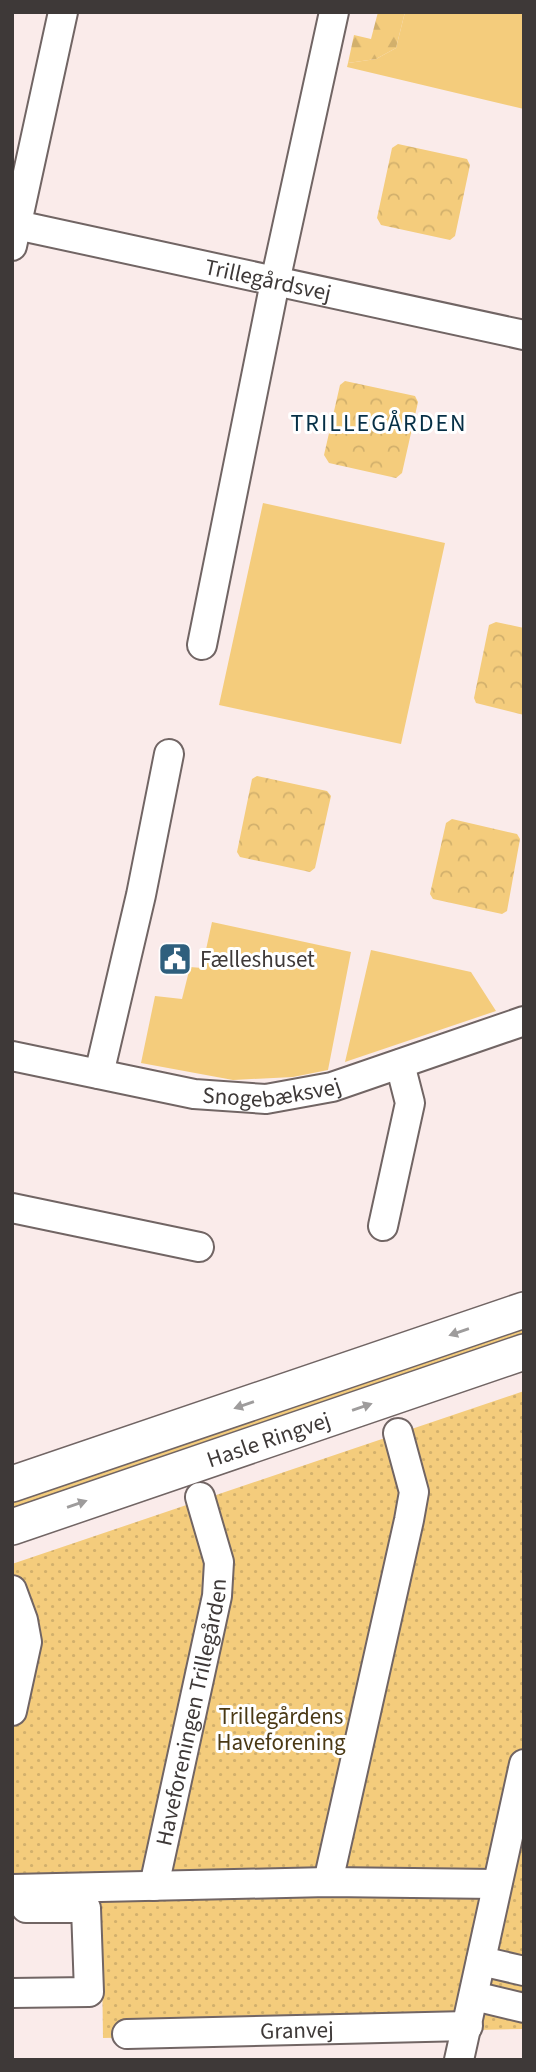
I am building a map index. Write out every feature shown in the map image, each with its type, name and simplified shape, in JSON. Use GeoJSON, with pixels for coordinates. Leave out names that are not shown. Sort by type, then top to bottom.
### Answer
{"type":"FeatureCollection","features":[{"type":"Feature","properties":{"kind":"main road","name":"Hasle Ringvej"},"geometry":{"type":"LineString","coordinates":[[12,1484],[524,1310]]}},
{"type":"Feature","properties":{"kind":"main road","name":"Hasle Ringvej"},"geometry":{"type":"LineString","coordinates":[[12,1527],[524,1352]]}},
{"type":"Feature","properties":{"kind":"street"},"geometry":{"type":"LineString","coordinates":[[14,232],[63,12]]}},
{"type":"Feature","properties":{"kind":"street"},"geometry":{"type":"LineString","coordinates":[[202,645],[275,282],[334,12]]}},
{"type":"Feature","properties":{"kind":"street","name":"Trillegårdsvej"},"geometry":{"type":"LineString","coordinates":[[14,232],[275,282],[524,335]]}},
{"type":"Feature","properties":{"kind":"street"},"geometry":{"type":"LineString","coordinates":[[99,1074],[141,895],[169,754]]}},
{"type":"Feature","properties":{"kind":"street","name":"Snogebæksvej"},"geometry":{"type":"LineString","coordinates":[[12,1056],[194,1094],[267,1099],[332,1087],[524,1021]]}},
{"type":"Feature","properties":{"kind":"street"},"geometry":{"type":"LineString","coordinates":[[383,1226],[410,1103],[400,1064]]}},
{"type":"Feature","properties":{"kind":"street"},"geometry":{"type":"LineString","coordinates":[[12,1208],[199,1247]]}},
{"type":"Feature","properties":{"kind":"street"},"geometry":{"type":"LineString","coordinates":[[328,1882],[414,1492],[398,1433]]}},
{"type":"Feature","properties":{"kind":"street","name":"Haveforeningen Trillegården"},"geometry":{"type":"LineString","coordinates":[[154,1886],[217,1596],[219,1562],[200,1497]]}},
{"type":"Feature","properties":{"kind":"street"},"geometry":{"type":"LineString","coordinates":[[12,1590],[23,1620],[27,1642],[12,1711]]}},
{"type":"Feature","properties":{"kind":"street"},"geometry":{"type":"LineString","coordinates":[[459,2060],[524,1764]]}},
{"type":"Feature","properties":{"kind":"street"},"geometry":{"type":"LineString","coordinates":[[12,1889],[328,1882],[497,1884]]}},
{"type":"Feature","properties":{"kind":"street"},"geometry":{"type":"LineString","coordinates":[[12,1908],[86,1908],[89,1992],[12,1993]]}},
{"type":"Feature","properties":{"kind":"street"},"geometry":{"type":"LineString","coordinates":[[481,1961],[524,1971]]}},
{"type":"Feature","properties":{"kind":"street"},"geometry":{"type":"LineString","coordinates":[[474,1996],[524,2008]]}},
{"type":"Feature","properties":{"kind":"street","name":"Granvej"},"geometry":{"type":"LineString","coordinates":[[127,2034],[468,2026]]}},
{"type":"Feature","properties":{"kind":"green space"},"geometry":{"type":"Polygon","coordinates":[[[378,12],[405,12],[396,48],[376,59],[348,63],[354,35],[371,39],[378,12]]]}},
{"type":"Feature","properties":{"kind":"green space"},"geometry":{"type":"Polygon","coordinates":[[[405,12],[524,12],[524,109],[347,67],[348,63],[376,59],[396,48],[405,12]]]}},
{"type":"Feature","properties":{"kind":"green space"},"geometry":{"type":"Polygon","coordinates":[[[398,144],[467,159],[470,165],[455,236],[450,240],[381,225],[377,218],[392,148],[398,144]]]}},
{"type":"Feature","properties":{"kind":"green space"},"geometry":{"type":"Polygon","coordinates":[[[345,381],[415,396],[418,402],[402,473],[396,478],[329,463],[324,455],[340,385],[345,381]]]}},
{"type":"Feature","properties":{"kind":"green space"},"geometry":{"type":"Polygon","coordinates":[[[263,503],[445,543],[401,744],[219,705],[263,503]]]}},
{"type":"Feature","properties":{"kind":"green space"},"geometry":{"type":"Polygon","coordinates":[[[496,622],[524,628],[524,715],[476,703],[474,698],[489,625],[496,622]]]}},
{"type":"Feature","properties":{"kind":"green space"},"geometry":{"type":"Polygon","coordinates":[[[257,776],[327,791],[331,796],[315,868],[310,872],[240,857],[237,852],[252,779],[257,776]]]}},
{"type":"Feature","properties":{"kind":"green space"},"geometry":{"type":"Polygon","coordinates":[[[452,819],[517,834],[520,839],[507,911],[502,914],[433,899],[430,894],[446,823],[452,819]]]}},
{"type":"Feature","properties":{"kind":"green space"},"geometry":{"type":"Polygon","coordinates":[[[212,922],[351,952],[328,1070],[293,1077],[233,1080],[141,1063],[155,996],[182,999],[190,967],[202,968],[212,922]]]}},
{"type":"Feature","properties":{"kind":"green space"},"geometry":{"type":"Polygon","coordinates":[[[371,950],[471,972],[496,1011],[345,1062],[371,950]]]}},
{"type":"Feature","properties":{"kind":"green space"},"geometry":{"type":"Polygon","coordinates":[[[524,1322],[524,1340],[12,1514],[12,1496],[524,1322]]]}},
{"type":"Feature","properties":{"kind":"green space","name":"Trillegårdens Haveforening"},"geometry":{"type":"Polygon","coordinates":[[[524,1391],[524,2029],[103,2038],[101,1893],[12,1893],[12,1564],[524,1391]]]}},
{"type":"Feature","properties":{"kind":"place","name":"Fælleshuset"},"geometry":{"type":"Point","coordinates":[175,959]}},
{"type":"Feature","properties":{"kind":"district","name":"TRILLEGÅRDEN"},"geometry":{"type":"Point","coordinates":[379,423]}}]}
